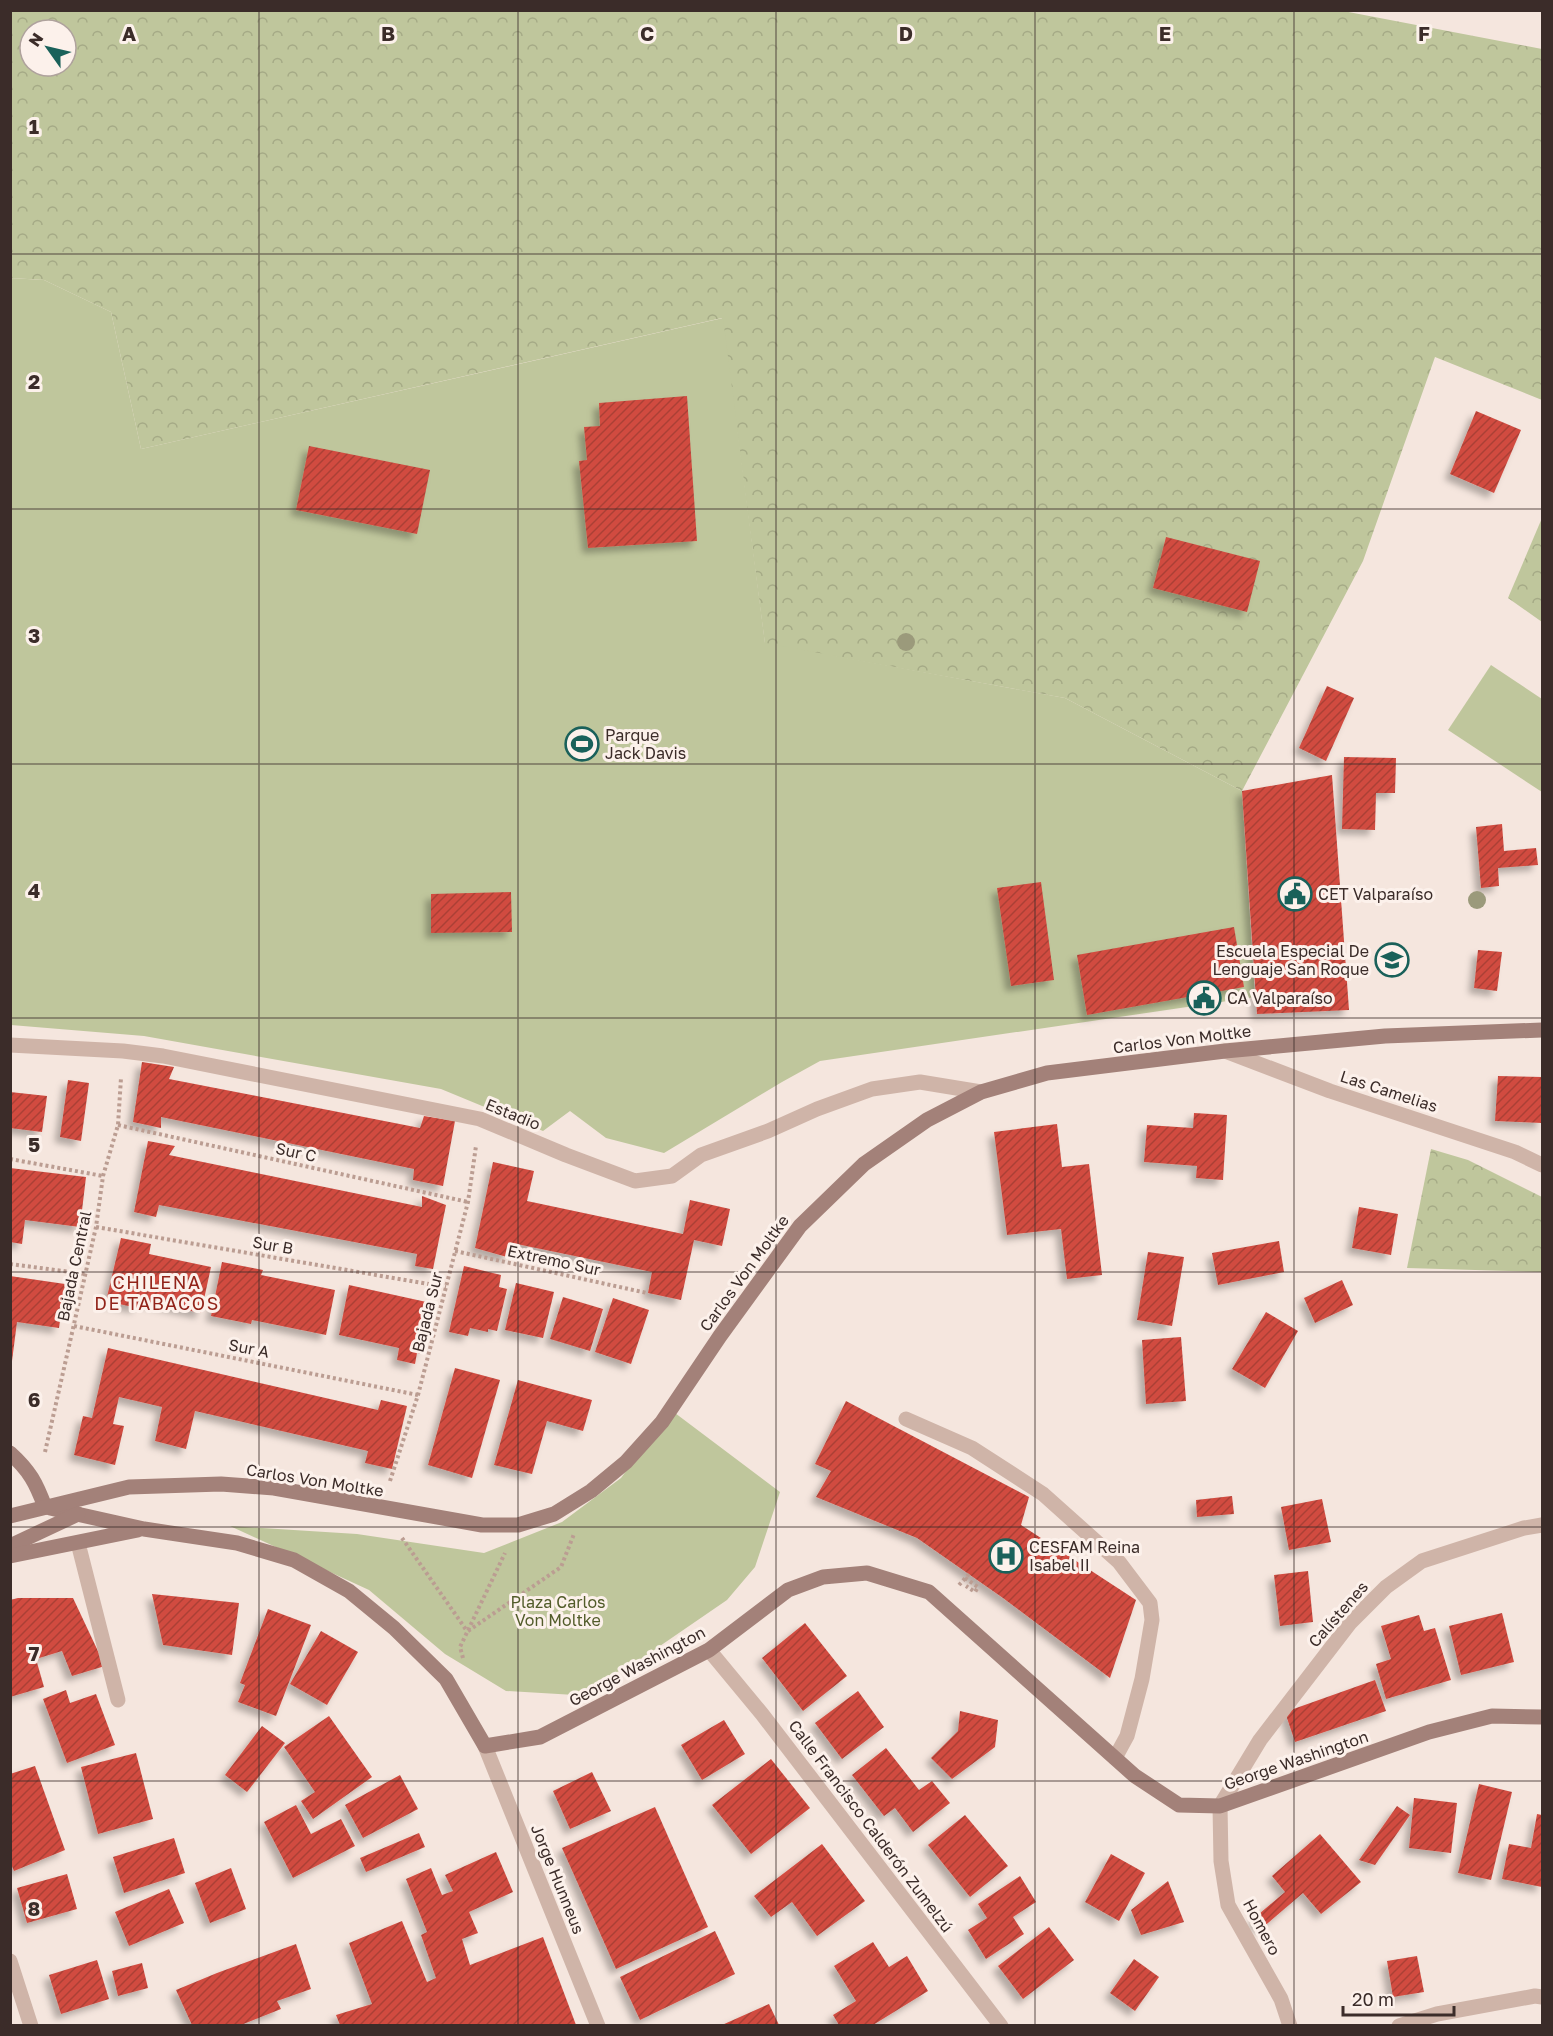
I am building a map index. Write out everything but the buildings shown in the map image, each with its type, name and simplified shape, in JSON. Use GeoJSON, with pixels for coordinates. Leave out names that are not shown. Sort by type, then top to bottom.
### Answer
{"type":"FeatureCollection","features":[{"type":"Feature","properties":{"kind":"street","name":"Carlos Von Moltke"},"geometry":{"type":"LineString","coordinates":[[10,1516],[129,1487],[221,1484],[274,1488],[482,1525],[518,1525],[554,1514],[591,1491],[626,1462],[662,1422],[720,1336],[800,1226],[864,1164],[927,1120],[981,1092],[1047,1073],[1225,1051],[1384,1036],[1542,1030]]}},
{"type":"Feature","properties":{"kind":"street","name":"Estadio"},"geometry":{"type":"LineString","coordinates":[[10,1045],[123,1051],[175,1058],[480,1119],[635,1181],[672,1176],[701,1155],[872,1089],[920,1082],[981,1092]]}},
{"type":"Feature","properties":{"kind":"street","name":"Las Camelias"},"geometry":{"type":"LineString","coordinates":[[1225,1051],[1330,1090],[1515,1152],[1542,1165]]}},
{"type":"Feature","properties":{"kind":"street"},"geometry":{"type":"LineString","coordinates":[[906,1419],[972,1448],[1043,1494],[1119,1562],[1150,1603],[1152,1620],[1142,1678],[1127,1736],[1114,1758]]}},
{"type":"Feature","properties":{"kind":"street"},"geometry":{"type":"LineString","coordinates":[[10,1453],[28,1470],[37,1485],[45,1507],[144,1529],[237,1543],[294,1560],[349,1591],[394,1628],[446,1679],[485,1746]]}},
{"type":"Feature","properties":{"kind":"street"},"geometry":{"type":"LineString","coordinates":[[10,1546],[129,1487]]}},
{"type":"Feature","properties":{"kind":"street","name":"Calístenes"},"geometry":{"type":"LineString","coordinates":[[1220,1806],[1260,1740],[1350,1623],[1386,1587],[1422,1561],[1524,1528],[1542,1525]]}},
{"type":"Feature","properties":{"kind":"street"},"geometry":{"type":"LineString","coordinates":[[10,1556],[144,1529]]}},
{"type":"Feature","properties":{"kind":"street"},"geometry":{"type":"LineString","coordinates":[[78,1543],[118,1700]]}},
{"type":"Feature","properties":{"kind":"street","name":"George Washington"},"geometry":{"type":"LineString","coordinates":[[485,1746],[540,1737],[710,1650],[788,1590],[823,1577],[867,1573],[928,1592],[1135,1776],[1179,1806],[1220,1806],[1429,1732],[1492,1716],[1542,1718]]}},
{"type":"Feature","properties":{"kind":"street","name":"Calle Francisco Calderón Zumelzú"},"geometry":{"type":"LineString","coordinates":[[710,1650],[762,1714],[1001,2025]]}},
{"type":"Feature","properties":{"kind":"street","name":"Jorge Hunneus"},"geometry":{"type":"LineString","coordinates":[[485,1746],[598,2025]]}},
{"type":"Feature","properties":{"kind":"street","name":"Homero"},"geometry":{"type":"LineString","coordinates":[[1220,1806],[1221,1861],[1228,1905],[1281,1999],[1290,2025]]}},
{"type":"Feature","properties":{"kind":"street"},"geometry":{"type":"LineString","coordinates":[[10,1961],[31,2025]]}},
{"type":"Feature","properties":{"kind":"street"},"geometry":{"type":"LineString","coordinates":[[1399,2025],[1437,2014],[1535,1996],[1542,1997]]}},
{"type":"Feature","properties":{"kind":"path","name":"Bajada Central"},"geometry":{"type":"LineString","coordinates":[[37,1485],[86,1274],[96,1227],[103,1176],[118,1125],[123,1051]]}},
{"type":"Feature","properties":{"kind":"path","name":"Bajada Sur"},"geometry":{"type":"LineString","coordinates":[[381,1508],[418,1395],[468,1202],[480,1119]]}},
{"type":"Feature","properties":{"kind":"path","name":"Sur C"},"geometry":{"type":"LineString","coordinates":[[118,1125],[468,1202]]}},
{"type":"Feature","properties":{"kind":"path"},"geometry":{"type":"LineString","coordinates":[[10,1159],[103,1176]]}},
{"type":"Feature","properties":{"kind":"path","name":"Sur B"},"geometry":{"type":"LineString","coordinates":[[96,1227],[446,1287]]}},
{"type":"Feature","properties":{"kind":"path","name":"Extremo Sur"},"geometry":{"type":"LineString","coordinates":[[454,1251],[648,1293]]}},
{"type":"Feature","properties":{"kind":"path"},"geometry":{"type":"LineString","coordinates":[[10,1264],[86,1274]]}},
{"type":"Feature","properties":{"kind":"path","name":"Sur A"},"geometry":{"type":"LineString","coordinates":[[74,1326],[418,1395]]}},
{"type":"Feature","properties":{"kind":"path"},"geometry":{"type":"LineString","coordinates":[[467,1631],[561,1566],[591,1491]]}},
{"type":"Feature","properties":{"kind":"path"},"geometry":{"type":"LineString","coordinates":[[381,1508],[467,1631]]}},
{"type":"Feature","properties":{"kind":"path"},"geometry":{"type":"LineString","coordinates":[[467,1631],[518,1525]]}},
{"type":"Feature","properties":{"kind":"green space"},"geometry":{"type":"Polygon","coordinates":[[[1338,10],[1542,49],[1542,400],[1435,357],[1363,561],[1242,791],[1065,698],[765,644],[722,318],[141,449],[111,312],[44,280],[11,278],[10,11],[1338,10]]]}},
{"type":"Feature","properties":{"kind":"green space","name":"Parque Jack Davis"},"geometry":{"type":"Polygon","coordinates":[[[10,278],[44,280],[111,312],[141,449],[723,318],[765,643],[1065,698],[1242,791],[1255,997],[820,1061],[664,1153],[606,1138],[570,1111],[543,1131],[441,1089],[144,1036],[11,1025],[10,278]]]}},
{"type":"Feature","properties":{"kind":"green space"},"geometry":{"type":"Polygon","coordinates":[[[1542,518],[1542,622],[1508,598],[1542,518]]]}},
{"type":"Feature","properties":{"kind":"green space"},"geometry":{"type":"Polygon","coordinates":[[[1491,665],[1542,699],[1542,792],[1448,730],[1491,665]]]}},
{"type":"Feature","properties":{"kind":"green space"},"geometry":{"type":"Polygon","coordinates":[[[1431,1149],[1468,1160],[1542,1197],[1542,1272],[1407,1268],[1431,1149]]]}},
{"type":"Feature","properties":{"kind":"green space","name":"Plaza Carlos Von Moltke"},"geometry":{"type":"Polygon","coordinates":[[[671,1410],[780,1492],[755,1567],[727,1600],[641,1659],[575,1695],[506,1691],[445,1654],[369,1590],[230,1526],[357,1534],[484,1553],[562,1522],[621,1478],[671,1410]]]}},
{"type":"Feature","properties":{"kind":"place","name":"Parque Jack Davis"},"geometry":{"type":"Point","coordinates":[582,744]}},
{"type":"Feature","properties":{"kind":"place","name":"CET Valparaíso"},"geometry":{"type":"Point","coordinates":[1295,894]}},
{"type":"Feature","properties":{"kind":"place","name":"Escuela Especial De Lenguaje San Roque"},"geometry":{"type":"Point","coordinates":[1392,960]}},
{"type":"Feature","properties":{"kind":"place","name":"CA Valparaíso"},"geometry":{"type":"Point","coordinates":[1204,998]}},
{"type":"Feature","properties":{"kind":"place","name":"CESFAM Reina Isabel II"},"geometry":{"type":"Point","coordinates":[1006,1556]}},
{"type":"Feature","properties":{"kind":"district","name":"CHILENA DE TABACOS"},"geometry":{"type":"Point","coordinates":[157,1292]}}]}
